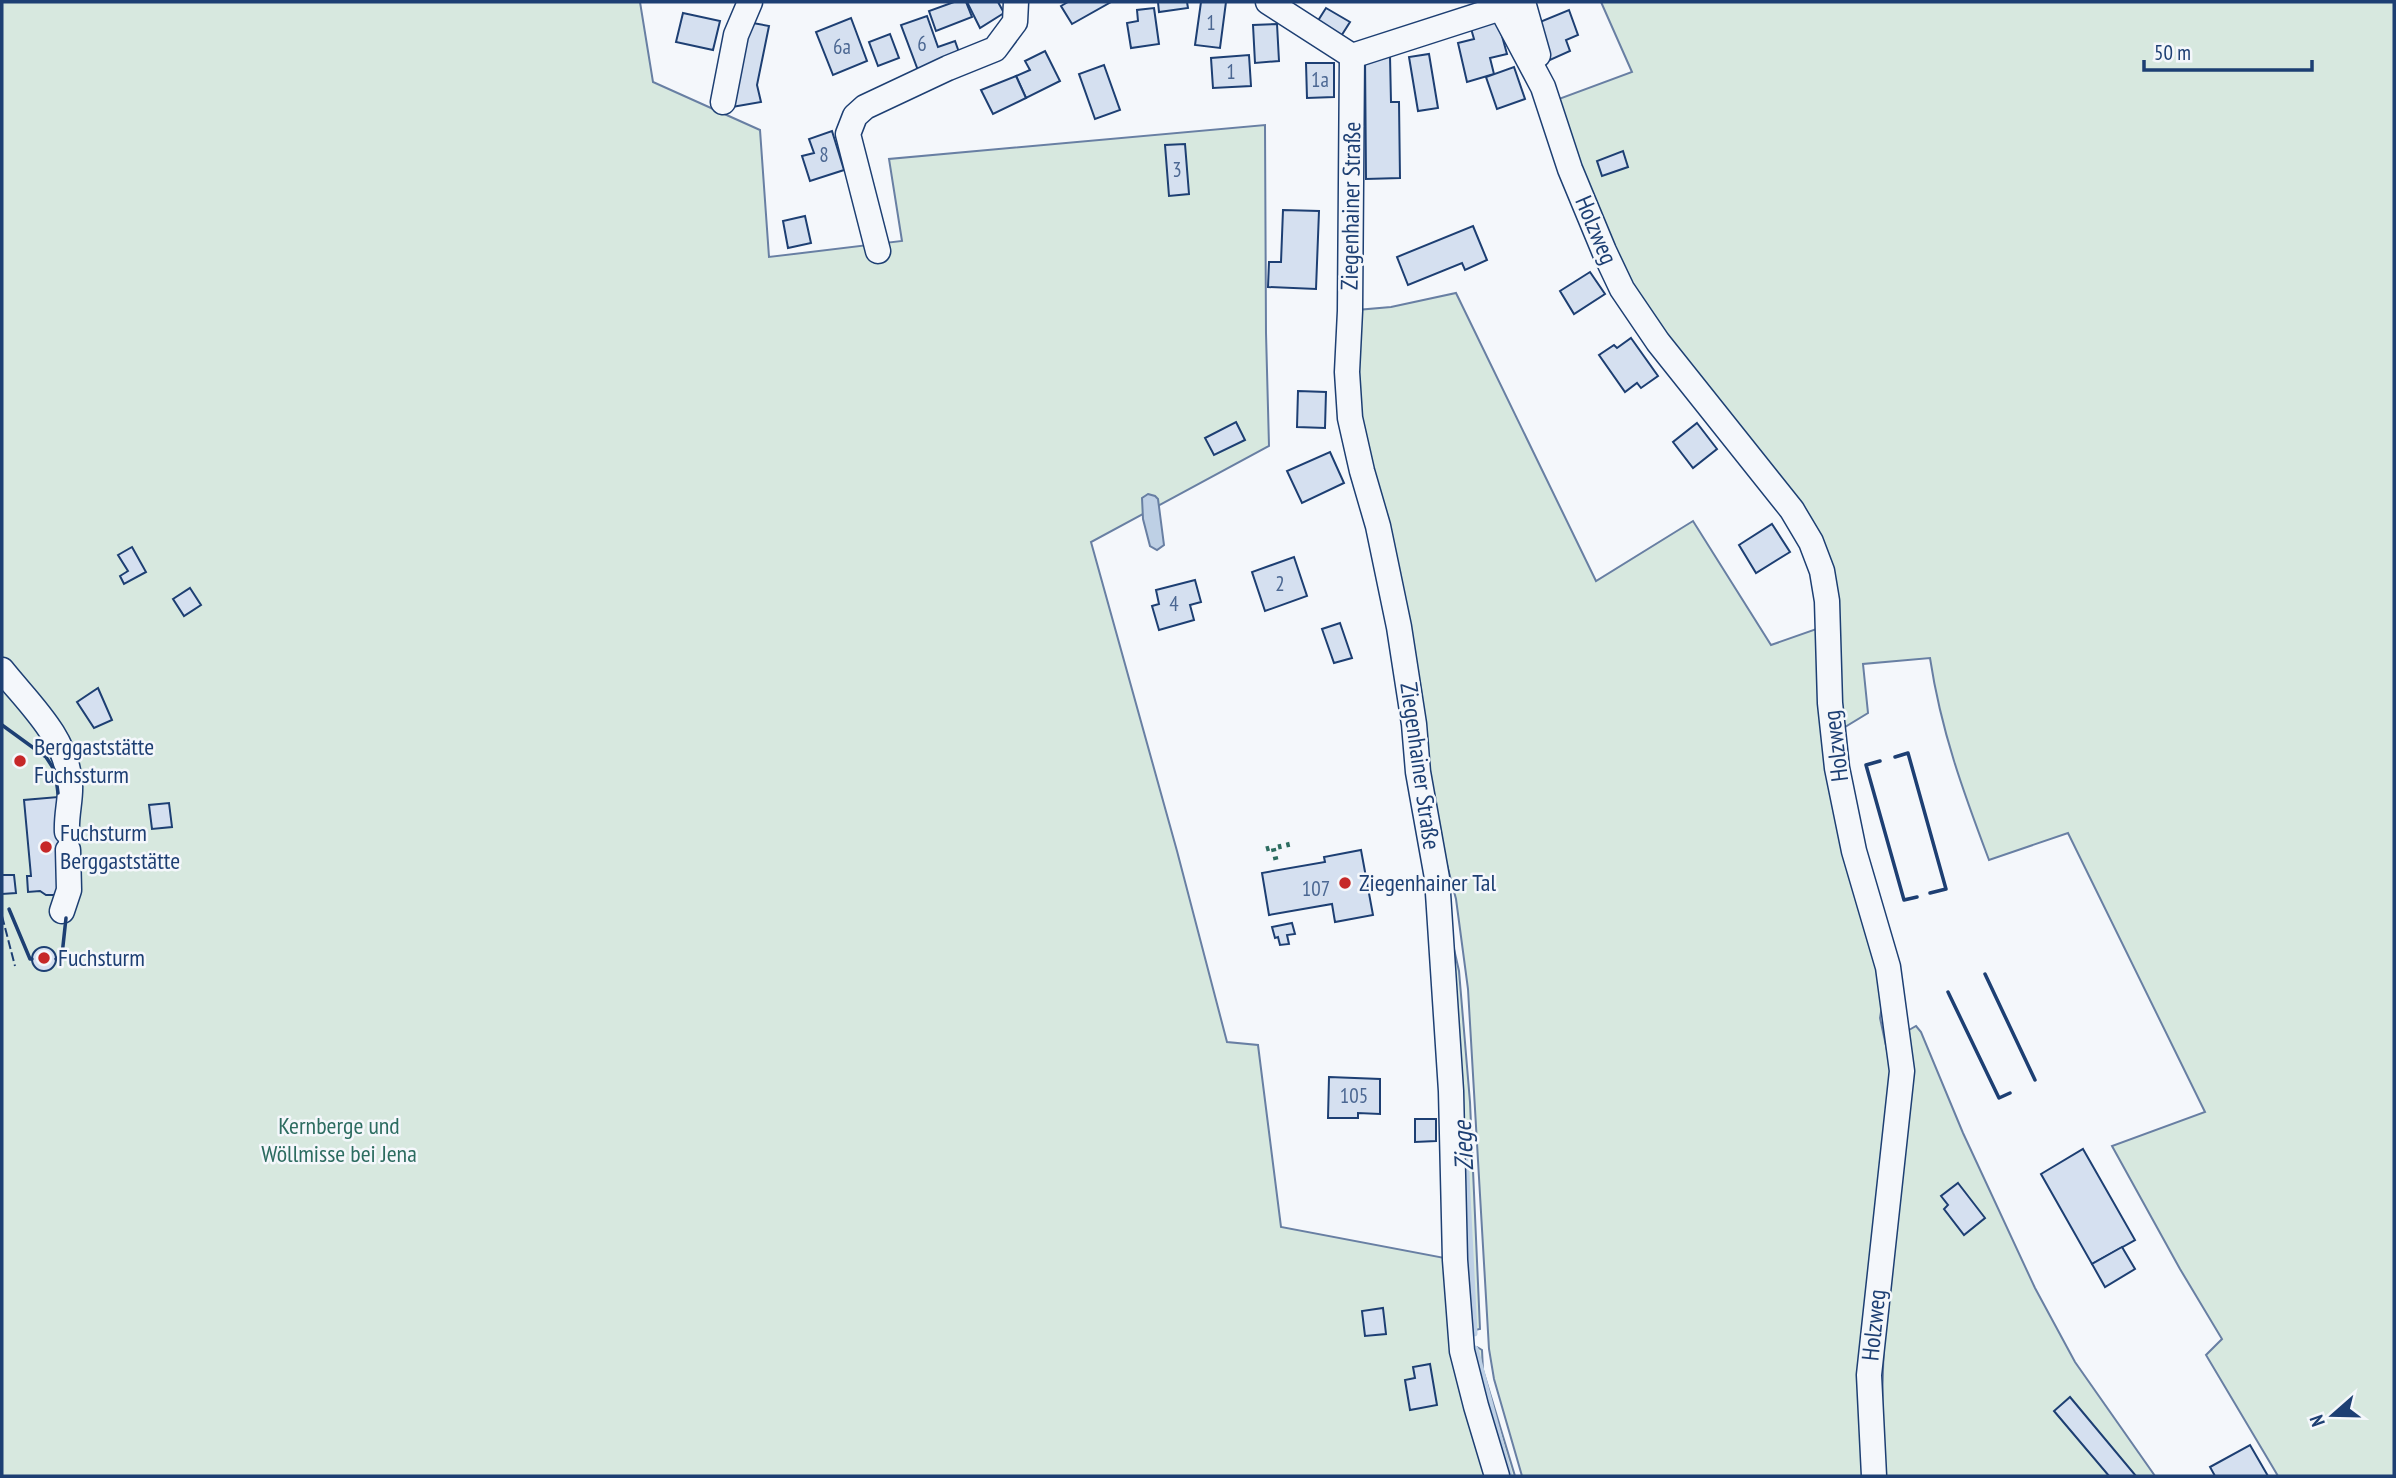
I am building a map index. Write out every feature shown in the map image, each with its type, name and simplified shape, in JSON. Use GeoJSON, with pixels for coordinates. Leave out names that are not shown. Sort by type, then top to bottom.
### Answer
{"type":"FeatureCollection","features":[{"type":"Feature","properties":{"kind":"street"},"geometry":{"type":"LineString","coordinates":[[723,102],[736,35],[750,2]]}},
{"type":"Feature","properties":{"kind":"street"},"geometry":{"type":"LineString","coordinates":[[878,251],[848,134],[855,116],[864,107],[995,49],[1016,22],[1016,2]]}},
{"type":"Feature","properties":{"kind":"street"},"geometry":{"type":"LineString","coordinates":[[1268,2],[1352,56],[1508,4]]}},
{"type":"Feature","properties":{"kind":"street","name":"Holzweg"},"geometry":{"type":"LineString","coordinates":[[1508,4],[1540,62],[1543,87],[1570,169],[1622,289],[1658,342],[1792,510],[1811,542],[1822,570],[1828,601],[1830,703],[1837,768],[1854,851],[1888,967],[1902,1071],[1868,1375],[1874,1476]]}},
{"type":"Feature","properties":{"kind":"street","name":"Ziegenhainer Straße"},"geometry":{"type":"LineString","coordinates":[[1352,56],[1347,372],[1350,418],[1378,526],[1399,627],[1414,724],[1418,772],[1437,878],[1449,1051],[1455,1260],[1462,1351],[1497,1476]]}},
{"type":"Feature","properties":{"kind":"street"},"geometry":{"type":"LineString","coordinates":[[2,670],[43,720],[67,763],[70,787],[66,814],[69,890],[62,911]]}},
{"type":"Feature","properties":{"kind":"green space","name":"Kernberge und Wöllmisse bei Jena"},"geometry":{"type":"Polygon","coordinates":[[[2,2],[640,2],[653,82],[760,130],[769,257],[902,241],[889,159],[1265,125],[1269,446],[1091,542],[1227,1042],[1258,1045],[1281,1227],[1450,1259],[1491,1476],[2,1476],[2,2]]]}},
{"type":"Feature","properties":{"kind":"green space"},"geometry":{"type":"Polygon","coordinates":[[[1601,2],[2394,2],[2394,1476],[2278,1476],[2206,1355],[2222,1339],[2112,1146],[2205,1112],[2068,833],[1989,860],[1947,736],[1930,658],[1863,664],[1868,713],[1840,730],[1833,580],[1691,375],[1610,252],[1556,100],[1632,72],[1601,2]]]}},
{"type":"Feature","properties":{"kind":"green space"},"geometry":{"type":"Polygon","coordinates":[[[1456,293],[1596,581],[1693,521],[1771,645],[1822,627],[1884,994],[1880,1018],[1891,1069],[1864,1476],[1522,1476],[1494,1379],[1489,1349],[1468,989],[1456,899],[1442,846],[1358,417],[1357,310],[1391,307],[1456,293]]]}},
{"type":"Feature","properties":{"kind":"green space"},"geometry":{"type":"Polygon","coordinates":[[[1454,949],[1459,971],[1470,1102],[1480,1329],[1470,1331],[1454,949]]]}},
{"type":"Feature","properties":{"kind":"green space"},"geometry":{"type":"Polygon","coordinates":[[[1916,1026],[2035,1288],[2075,1362],[2155,1476],[1884,1476],[1882,1402],[1886,1304],[1906,1123],[1909,1030],[1916,1026]]]}},
{"type":"Feature","properties":{"kind":"green space"},"geometry":{"type":"Polygon","coordinates":[[[1477,1347],[1482,1350],[1483,1370],[1515,1476],[1505,1476],[1471,1349],[1477,1347]]]}},
{"type":"Feature","properties":{"kind":"water"},"geometry":{"type":"Polygon","coordinates":[[[1148,494],[1158,499],[1164,545],[1157,550],[1150,546],[1143,519],[1142,498],[1148,494]]]}},
{"type":"Feature","properties":{"kind":"building"},"geometry":{"type":"Polygon","coordinates":[[[954,2],[966,2],[972,17],[936,31],[929,11],[954,2]]]}},
{"type":"Feature","properties":{"kind":"building"},"geometry":{"type":"Polygon","coordinates":[[[967,2],[998,2],[1004,13],[980,28],[967,2]]]}},
{"type":"Feature","properties":{"kind":"building"},"geometry":{"type":"Polygon","coordinates":[[[1068,2],[1111,2],[1072,24],[1061,6],[1068,2]]]}},
{"type":"Feature","properties":{"kind":"building"},"geometry":{"type":"Polygon","coordinates":[[[1158,2],[1187,2],[1188,8],[1159,12],[1158,2]]]}},
{"type":"Feature","properties":{"kind":"building"},"geometry":{"type":"Polygon","coordinates":[[[1201,2],[1226,2],[1220,48],[1195,45],[1201,2]]]}},
{"type":"Feature","properties":{"kind":"building"},"geometry":{"type":"Polygon","coordinates":[[[1154,8],[1159,44],[1131,48],[1127,23],[1138,21],[1137,10],[1154,8]]]}},
{"type":"Feature","properties":{"kind":"building"},"geometry":{"type":"Polygon","coordinates":[[[1326,8],[1350,22],[1338,41],[1314,27],[1326,8]]]}},
{"type":"Feature","properties":{"kind":"building"},"geometry":{"type":"Polygon","coordinates":[[[1569,10],[1578,35],[1566,40],[1570,51],[1550,60],[1535,24],[1569,10]]]}},
{"type":"Feature","properties":{"kind":"building"},"geometry":{"type":"Polygon","coordinates":[[[683,13],[720,21],[713,50],[676,42],[683,13]]]}},
{"type":"Feature","properties":{"kind":"building"},"geometry":{"type":"Polygon","coordinates":[[[927,16],[938,47],[955,41],[961,58],[919,73],[901,25],[927,16]]]}},
{"type":"Feature","properties":{"kind":"building"},"geometry":{"type":"Polygon","coordinates":[[[851,18],[867,61],[833,75],[816,32],[851,18]]]}},
{"type":"Feature","properties":{"kind":"building"},"geometry":{"type":"Polygon","coordinates":[[[1497,18],[1507,54],[1490,58],[1494,74],[1467,82],[1458,43],[1474,39],[1470,25],[1497,18]]]}},
{"type":"Feature","properties":{"kind":"building"},"geometry":{"type":"Polygon","coordinates":[[[747,22],[769,26],[757,85],[761,102],[732,107],[747,22]]]}},
{"type":"Feature","properties":{"kind":"building"},"geometry":{"type":"Polygon","coordinates":[[[1277,24],[1279,61],[1255,63],[1253,25],[1277,24]]]}},
{"type":"Feature","properties":{"kind":"building"},"geometry":{"type":"Polygon","coordinates":[[[890,34],[899,58],[878,66],[869,42],[890,34]]]}},
{"type":"Feature","properties":{"kind":"building"},"geometry":{"type":"Polygon","coordinates":[[[1045,51],[1060,81],[1026,98],[1016,76],[1030,70],[1025,61],[1045,51]]]}},
{"type":"Feature","properties":{"kind":"building"},"geometry":{"type":"Polygon","coordinates":[[[1429,54],[1438,108],[1418,111],[1409,57],[1429,54]]]}},
{"type":"Feature","properties":{"kind":"building"},"geometry":{"type":"Polygon","coordinates":[[[1249,55],[1251,86],[1213,88],[1211,58],[1249,55]]]}},
{"type":"Feature","properties":{"kind":"building"},"geometry":{"type":"Polygon","coordinates":[[[1365,56],[1390,56],[1391,102],[1399,102],[1400,178],[1366,179],[1365,56]]]}},
{"type":"Feature","properties":{"kind":"building"},"geometry":{"type":"Polygon","coordinates":[[[1306,63],[1334,63],[1334,97],[1307,98],[1306,63]]]}},
{"type":"Feature","properties":{"kind":"building"},"geometry":{"type":"Polygon","coordinates":[[[1104,65],[1120,110],[1095,119],[1079,74],[1104,65]]]}},
{"type":"Feature","properties":{"kind":"building"},"geometry":{"type":"Polygon","coordinates":[[[1514,67],[1525,99],[1497,109],[1486,77],[1514,67]]]}},
{"type":"Feature","properties":{"kind":"building"},"geometry":{"type":"Polygon","coordinates":[[[1016,76],[1026,98],[993,114],[981,90],[1016,76]]]}},
{"type":"Feature","properties":{"kind":"building"},"geometry":{"type":"Polygon","coordinates":[[[832,131],[844,170],[810,181],[802,156],[814,153],[809,139],[832,131]]]}},
{"type":"Feature","properties":{"kind":"building"},"geometry":{"type":"Polygon","coordinates":[[[1185,144],[1189,194],[1169,196],[1165,145],[1185,144]]]}},
{"type":"Feature","properties":{"kind":"building"},"geometry":{"type":"Polygon","coordinates":[[[1623,151],[1628,167],[1602,176],[1597,161],[1623,151]]]}},
{"type":"Feature","properties":{"kind":"building"},"geometry":{"type":"Polygon","coordinates":[[[1283,210],[1319,211],[1316,289],[1268,287],[1269,262],[1281,262],[1283,210]]]}},
{"type":"Feature","properties":{"kind":"building"},"geometry":{"type":"Polygon","coordinates":[[[805,216],[811,243],[788,248],[783,221],[805,216]]]}},
{"type":"Feature","properties":{"kind":"building"},"geometry":{"type":"Polygon","coordinates":[[[1473,226],[1487,260],[1465,270],[1462,263],[1408,285],[1397,257],[1473,226]]]}},
{"type":"Feature","properties":{"kind":"building"},"geometry":{"type":"Polygon","coordinates":[[[1590,272],[1605,294],[1574,314],[1560,291],[1590,272]]]}},
{"type":"Feature","properties":{"kind":"building"},"geometry":{"type":"Polygon","coordinates":[[[1631,338],[1658,376],[1641,388],[1637,383],[1625,392],[1599,355],[1614,345],[1617,348],[1631,338]]]}},
{"type":"Feature","properties":{"kind":"building"},"geometry":{"type":"Polygon","coordinates":[[[1298,391],[1326,392],[1325,428],[1297,427],[1298,391]]]}},
{"type":"Feature","properties":{"kind":"building"},"geometry":{"type":"Polygon","coordinates":[[[1236,422],[1245,440],[1214,455],[1205,438],[1236,422]]]}},
{"type":"Feature","properties":{"kind":"building"},"geometry":{"type":"Polygon","coordinates":[[[1697,423],[1717,449],[1693,468],[1673,442],[1697,423]]]}},
{"type":"Feature","properties":{"kind":"building"},"geometry":{"type":"Polygon","coordinates":[[[1330,452],[1344,483],[1302,503],[1287,471],[1330,452]]]}},
{"type":"Feature","properties":{"kind":"building"},"geometry":{"type":"Polygon","coordinates":[[[1772,524],[1790,552],[1756,573],[1739,545],[1772,524]]]}},
{"type":"Feature","properties":{"kind":"building"},"geometry":{"type":"Polygon","coordinates":[[[132,547],[146,572],[124,584],[120,576],[128,571],[118,555],[132,547]]]}},
{"type":"Feature","properties":{"kind":"building"},"geometry":{"type":"Polygon","coordinates":[[[1294,557],[1307,596],[1265,611],[1252,572],[1294,557]]]}},
{"type":"Feature","properties":{"kind":"building"},"geometry":{"type":"Polygon","coordinates":[[[1195,580],[1201,602],[1190,605],[1194,620],[1159,630],[1152,606],[1159,604],[1156,590],[1195,580]]]}},
{"type":"Feature","properties":{"kind":"building"},"geometry":{"type":"Polygon","coordinates":[[[190,588],[201,605],[184,616],[173,599],[190,588]]]}},
{"type":"Feature","properties":{"kind":"building"},"geometry":{"type":"Polygon","coordinates":[[[1340,623],[1352,658],[1334,663],[1322,629],[1340,623]]]}},
{"type":"Feature","properties":{"kind":"building"},"geometry":{"type":"Polygon","coordinates":[[[98,688],[112,720],[94,728],[77,702],[98,688]]]}},
{"type":"Feature","properties":{"kind":"building"},"geometry":{"type":"Polygon","coordinates":[[[58,797],[63,850],[58,890],[54,895],[46,895],[40,891],[28,892],[27,876],[31,876],[24,800],[58,797]]]}},
{"type":"Feature","properties":{"kind":"building"},"geometry":{"type":"Polygon","coordinates":[[[169,803],[172,827],[152,829],[149,805],[169,803]]]}},
{"type":"Feature","properties":{"kind":"building"},"geometry":{"type":"Polygon","coordinates":[[[1361,850],[1373,915],[1335,922],[1332,904],[1269,915],[1262,873],[1325,862],[1324,857],[1361,850]]]}},
{"type":"Feature","properties":{"kind":"building"},"geometry":{"type":"Polygon","coordinates":[[[2,875],[14,875],[16,893],[2,894],[2,875]]]}},
{"type":"Feature","properties":{"kind":"building"},"geometry":{"type":"Polygon","coordinates":[[[1292,923],[1295,934],[1287,935],[1289,944],[1280,945],[1272,927],[1292,923]]]}},
{"type":"Feature","properties":{"kind":"building","name":"Fuchsturm"},"geometry":{"type":"Polygon","coordinates":[[[44,947],[55,954],[56,959],[49,970],[44,971],[33,964],[32,959],[39,948],[44,947]]]}},
{"type":"Feature","properties":{"kind":"building"},"geometry":{"type":"Polygon","coordinates":[[[1329,1077],[1380,1079],[1380,1114],[1358,1113],[1358,1118],[1328,1118],[1329,1077]]]}},
{"type":"Feature","properties":{"kind":"building"},"geometry":{"type":"Polygon","coordinates":[[[1415,1119],[1436,1119],[1436,1141],[1415,1142],[1415,1119]]]}},
{"type":"Feature","properties":{"kind":"building"},"geometry":{"type":"Polygon","coordinates":[[[2083,1149],[2135,1240],[2092,1264],[2041,1174],[2083,1149]]]}},
{"type":"Feature","properties":{"kind":"building"},"geometry":{"type":"Polygon","coordinates":[[[1958,1183],[1985,1218],[1964,1235],[1944,1209],[1948,1205],[1941,1196],[1958,1183]]]}},
{"type":"Feature","properties":{"kind":"building"},"geometry":{"type":"Polygon","coordinates":[[[2122,1247],[2135,1269],[2105,1287],[2092,1264],[2122,1247]]]}},
{"type":"Feature","properties":{"kind":"building"},"geometry":{"type":"Polygon","coordinates":[[[1383,1308],[1386,1334],[1365,1336],[1362,1311],[1383,1308]]]}},
{"type":"Feature","properties":{"kind":"building"},"geometry":{"type":"Polygon","coordinates":[[[1430,1364],[1437,1405],[1410,1410],[1405,1380],[1415,1378],[1413,1367],[1430,1364]]]}},
{"type":"Feature","properties":{"kind":"building"},"geometry":{"type":"Polygon","coordinates":[[[2070,1397],[2136,1476],[2109,1476],[2054,1411],[2070,1397]]]}},
{"type":"Feature","properties":{"kind":"building"},"geometry":{"type":"Polygon","coordinates":[[[2250,1445],[2268,1476],[2215,1476],[2210,1467],[2250,1445]]]}},
{"type":"Feature","properties":{"kind":"waterway","name":"Ziege"},"geometry":{"type":"LineString","coordinates":[[1465,1155],[1474,1333]]}},
{"type":"Feature","properties":{"kind":"waterway","name":"Ziege"},"geometry":{"type":"LineString","coordinates":[[1475,1349],[1509,1476]]}},
{"type":"Feature","properties":{"kind":"hedge"},"geometry":{"type":"LineString","coordinates":[[1278,847],[1291,844]]}},
{"type":"Feature","properties":{"kind":"hedge"},"geometry":{"type":"LineString","coordinates":[[1266,849],[1273,847],[1276,860]]}},
{"type":"Feature","properties":{"kind":"fence"},"geometry":{"type":"LineString","coordinates":[[2,916],[15,966]]}},
{"type":"Feature","properties":{"kind":"wall"},"geometry":{"type":"LineString","coordinates":[[2,725],[46,757],[55,771],[58,793]]}},
{"type":"Feature","properties":{"kind":"wall"},"geometry":{"type":"LineString","coordinates":[[1895,757],[1908,753],[1946,889],[1930,893]]}},
{"type":"Feature","properties":{"kind":"wall"},"geometry":{"type":"LineString","coordinates":[[1880,761],[1866,765],[1904,900],[1917,897]]}},
{"type":"Feature","properties":{"kind":"wall"},"geometry":{"type":"LineString","coordinates":[[9,909],[32,959]]}},
{"type":"Feature","properties":{"kind":"wall"},"geometry":{"type":"LineString","coordinates":[[56,959],[62,955],[66,918]]}},
{"type":"Feature","properties":{"kind":"wall"},"geometry":{"type":"LineString","coordinates":[[1985,974],[2035,1080]]}},
{"type":"Feature","properties":{"kind":"wall"},"geometry":{"type":"LineString","coordinates":[[1948,992],[1999,1098],[2010,1093]]}},
{"type":"Feature","properties":{"kind":"place","name":"Berggaststätte Fuchssturm"},"geometry":{"type":"Point","coordinates":[20,761]}},
{"type":"Feature","properties":{"kind":"place","name":"Fuchsturm Berggaststätte"},"geometry":{"type":"Point","coordinates":[46,847]}},
{"type":"Feature","properties":{"kind":"place","name":"Ziegenhainer Tal"},"geometry":{"type":"Point","coordinates":[1345,883]}},
{"type":"Feature","properties":{"kind":"place","name":"Fuchsturm"},"geometry":{"type":"Point","coordinates":[44,958]}}]}
